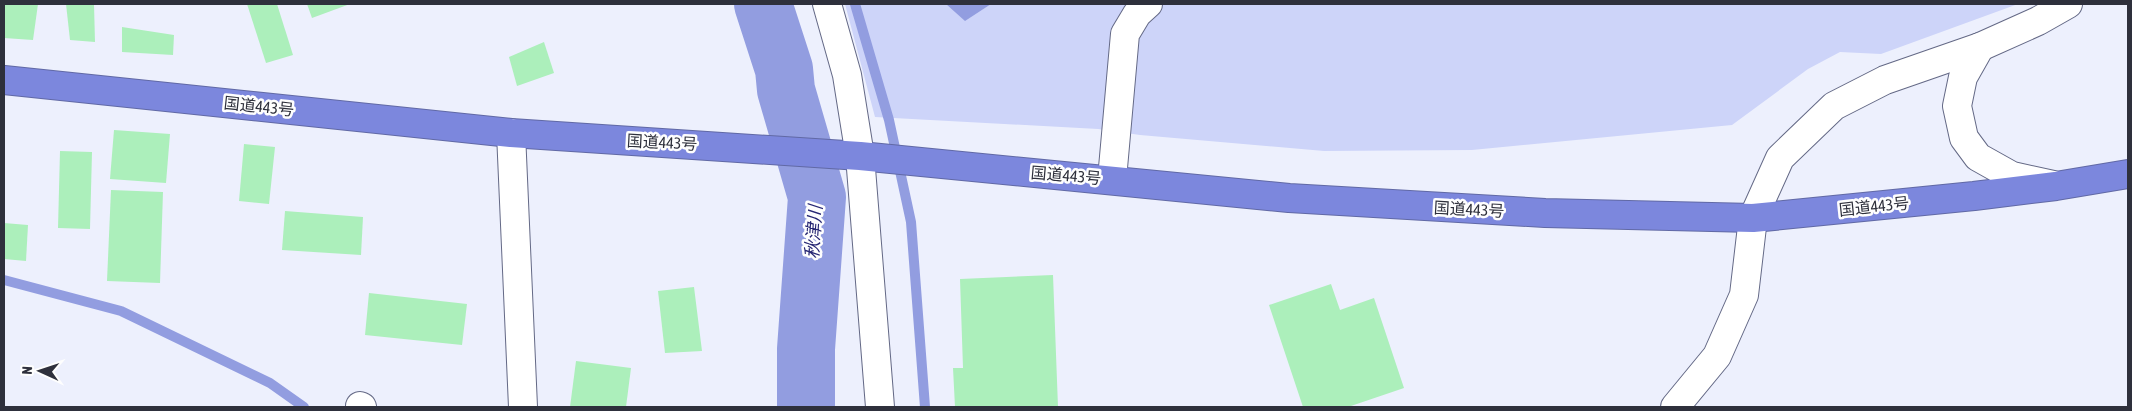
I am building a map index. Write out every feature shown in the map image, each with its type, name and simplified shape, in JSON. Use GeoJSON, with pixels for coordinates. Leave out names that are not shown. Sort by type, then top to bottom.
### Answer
{"type":"FeatureCollection","features":[{"type":"Feature","properties":{"kind":"highway","name":"国道443号"},"geometry":{"type":"LineString","coordinates":[[4,80],[511,132],[872,157],[1309,199],[1545,213],[1753,218],[1974,196],[2056,186],[2128,174]]}},
{"type":"Feature","properties":{"kind":"street"},"geometry":{"type":"LineString","coordinates":[[827,4],[872,157],[880,407]]}},
{"type":"Feature","properties":{"kind":"street"},"geometry":{"type":"LineString","coordinates":[[1112,179],[1125,34],[1136,14],[1148,4]]}},
{"type":"Feature","properties":{"kind":"street"},"geometry":{"type":"LineString","coordinates":[[1675,407],[1717,356],[1744,295],[1753,218],[1780,158],[1834,106],[1885,80],[1980,48],[2034,12],[2068,4]]}},
{"type":"Feature","properties":{"kind":"street"},"geometry":{"type":"LineString","coordinates":[[1980,48],[1963,77],[1957,106],[1964,138],[1978,157],[2012,176],[2056,186]]}},
{"type":"Feature","properties":{"kind":"street"},"geometry":{"type":"LineString","coordinates":[[511,132],[523,407]]}},
{"type":"Feature","properties":{"kind":"shaded area"},"geometry":{"type":"Polygon","coordinates":[[[845,4],[2018,4],[1881,54],[1840,52],[1808,69],[1732,125],[1472,150],[1324,151],[1140,135],[1098,129],[875,117],[845,4]]]}},
{"type":"Feature","properties":{"kind":"water"},"geometry":{"type":"Polygon","coordinates":[[[946,4],[991,4],[965,21],[946,4]]]}},
{"type":"Feature","properties":{"kind":"building"},"geometry":{"type":"Polygon","coordinates":[[[4,4],[38,4],[33,40],[4,38],[4,4]]]}},
{"type":"Feature","properties":{"kind":"building"},"geometry":{"type":"Polygon","coordinates":[[[66,4],[94,4],[95,42],[70,40],[66,4]]]}},
{"type":"Feature","properties":{"kind":"building"},"geometry":{"type":"Polygon","coordinates":[[[247,4],[277,4],[293,55],[266,63],[247,4]]]}},
{"type":"Feature","properties":{"kind":"building"},"geometry":{"type":"Polygon","coordinates":[[[307,4],[350,4],[312,18],[307,4]]]}},
{"type":"Feature","properties":{"kind":"building"},"geometry":{"type":"Polygon","coordinates":[[[122,27],[174,35],[173,55],[122,52],[122,27]]]}},
{"type":"Feature","properties":{"kind":"building"},"geometry":{"type":"Polygon","coordinates":[[[544,42],[554,73],[517,86],[509,57],[544,42]]]}},
{"type":"Feature","properties":{"kind":"building"},"geometry":{"type":"Polygon","coordinates":[[[114,130],[170,134],[166,183],[110,179],[114,130]]]}},
{"type":"Feature","properties":{"kind":"building"},"geometry":{"type":"Polygon","coordinates":[[[244,144],[275,147],[269,204],[239,201],[244,144]]]}},
{"type":"Feature","properties":{"kind":"building"},"geometry":{"type":"Polygon","coordinates":[[[60,151],[92,152],[90,229],[58,228],[60,151]]]}},
{"type":"Feature","properties":{"kind":"building"},"geometry":{"type":"Polygon","coordinates":[[[111,190],[163,192],[160,283],[107,281],[111,190]]]}},
{"type":"Feature","properties":{"kind":"building"},"geometry":{"type":"Polygon","coordinates":[[[285,211],[363,217],[361,255],[282,250],[285,211]]]}},
{"type":"Feature","properties":{"kind":"building"},"geometry":{"type":"Polygon","coordinates":[[[4,223],[28,225],[26,261],[4,259],[4,223]]]}},
{"type":"Feature","properties":{"kind":"building"},"geometry":{"type":"Polygon","coordinates":[[[1053,275],[1058,407],[955,407],[953,368],[963,368],[960,279],[1053,275]]]}},
{"type":"Feature","properties":{"kind":"building"},"geometry":{"type":"Polygon","coordinates":[[[1331,284],[1340,310],[1374,298],[1404,388],[1348,407],[1303,407],[1269,305],[1331,284]]]}},
{"type":"Feature","properties":{"kind":"building"},"geometry":{"type":"Polygon","coordinates":[[[694,287],[702,351],[665,353],[658,291],[694,287]]]}},
{"type":"Feature","properties":{"kind":"building"},"geometry":{"type":"Polygon","coordinates":[[[369,293],[467,304],[462,345],[365,335],[369,293]]]}},
{"type":"Feature","properties":{"kind":"building"},"geometry":{"type":"Polygon","coordinates":[[[576,361],[631,368],[626,407],[570,407],[576,361]]]}},
{"type":"Feature","properties":{"kind":"waterway","name":"秋津川"},"geometry":{"type":"LineString","coordinates":[[763,4],[784,69],[786,90],[817,197],[806,349],[806,407]]}},
{"type":"Feature","properties":{"kind":"waterway"},"geometry":{"type":"LineString","coordinates":[[855,4],[889,120],[911,222],[925,407]]}},
{"type":"Feature","properties":{"kind":"waterway"},"geometry":{"type":"LineString","coordinates":[[4,280],[121,311],[270,383],[304,407]]}}]}
